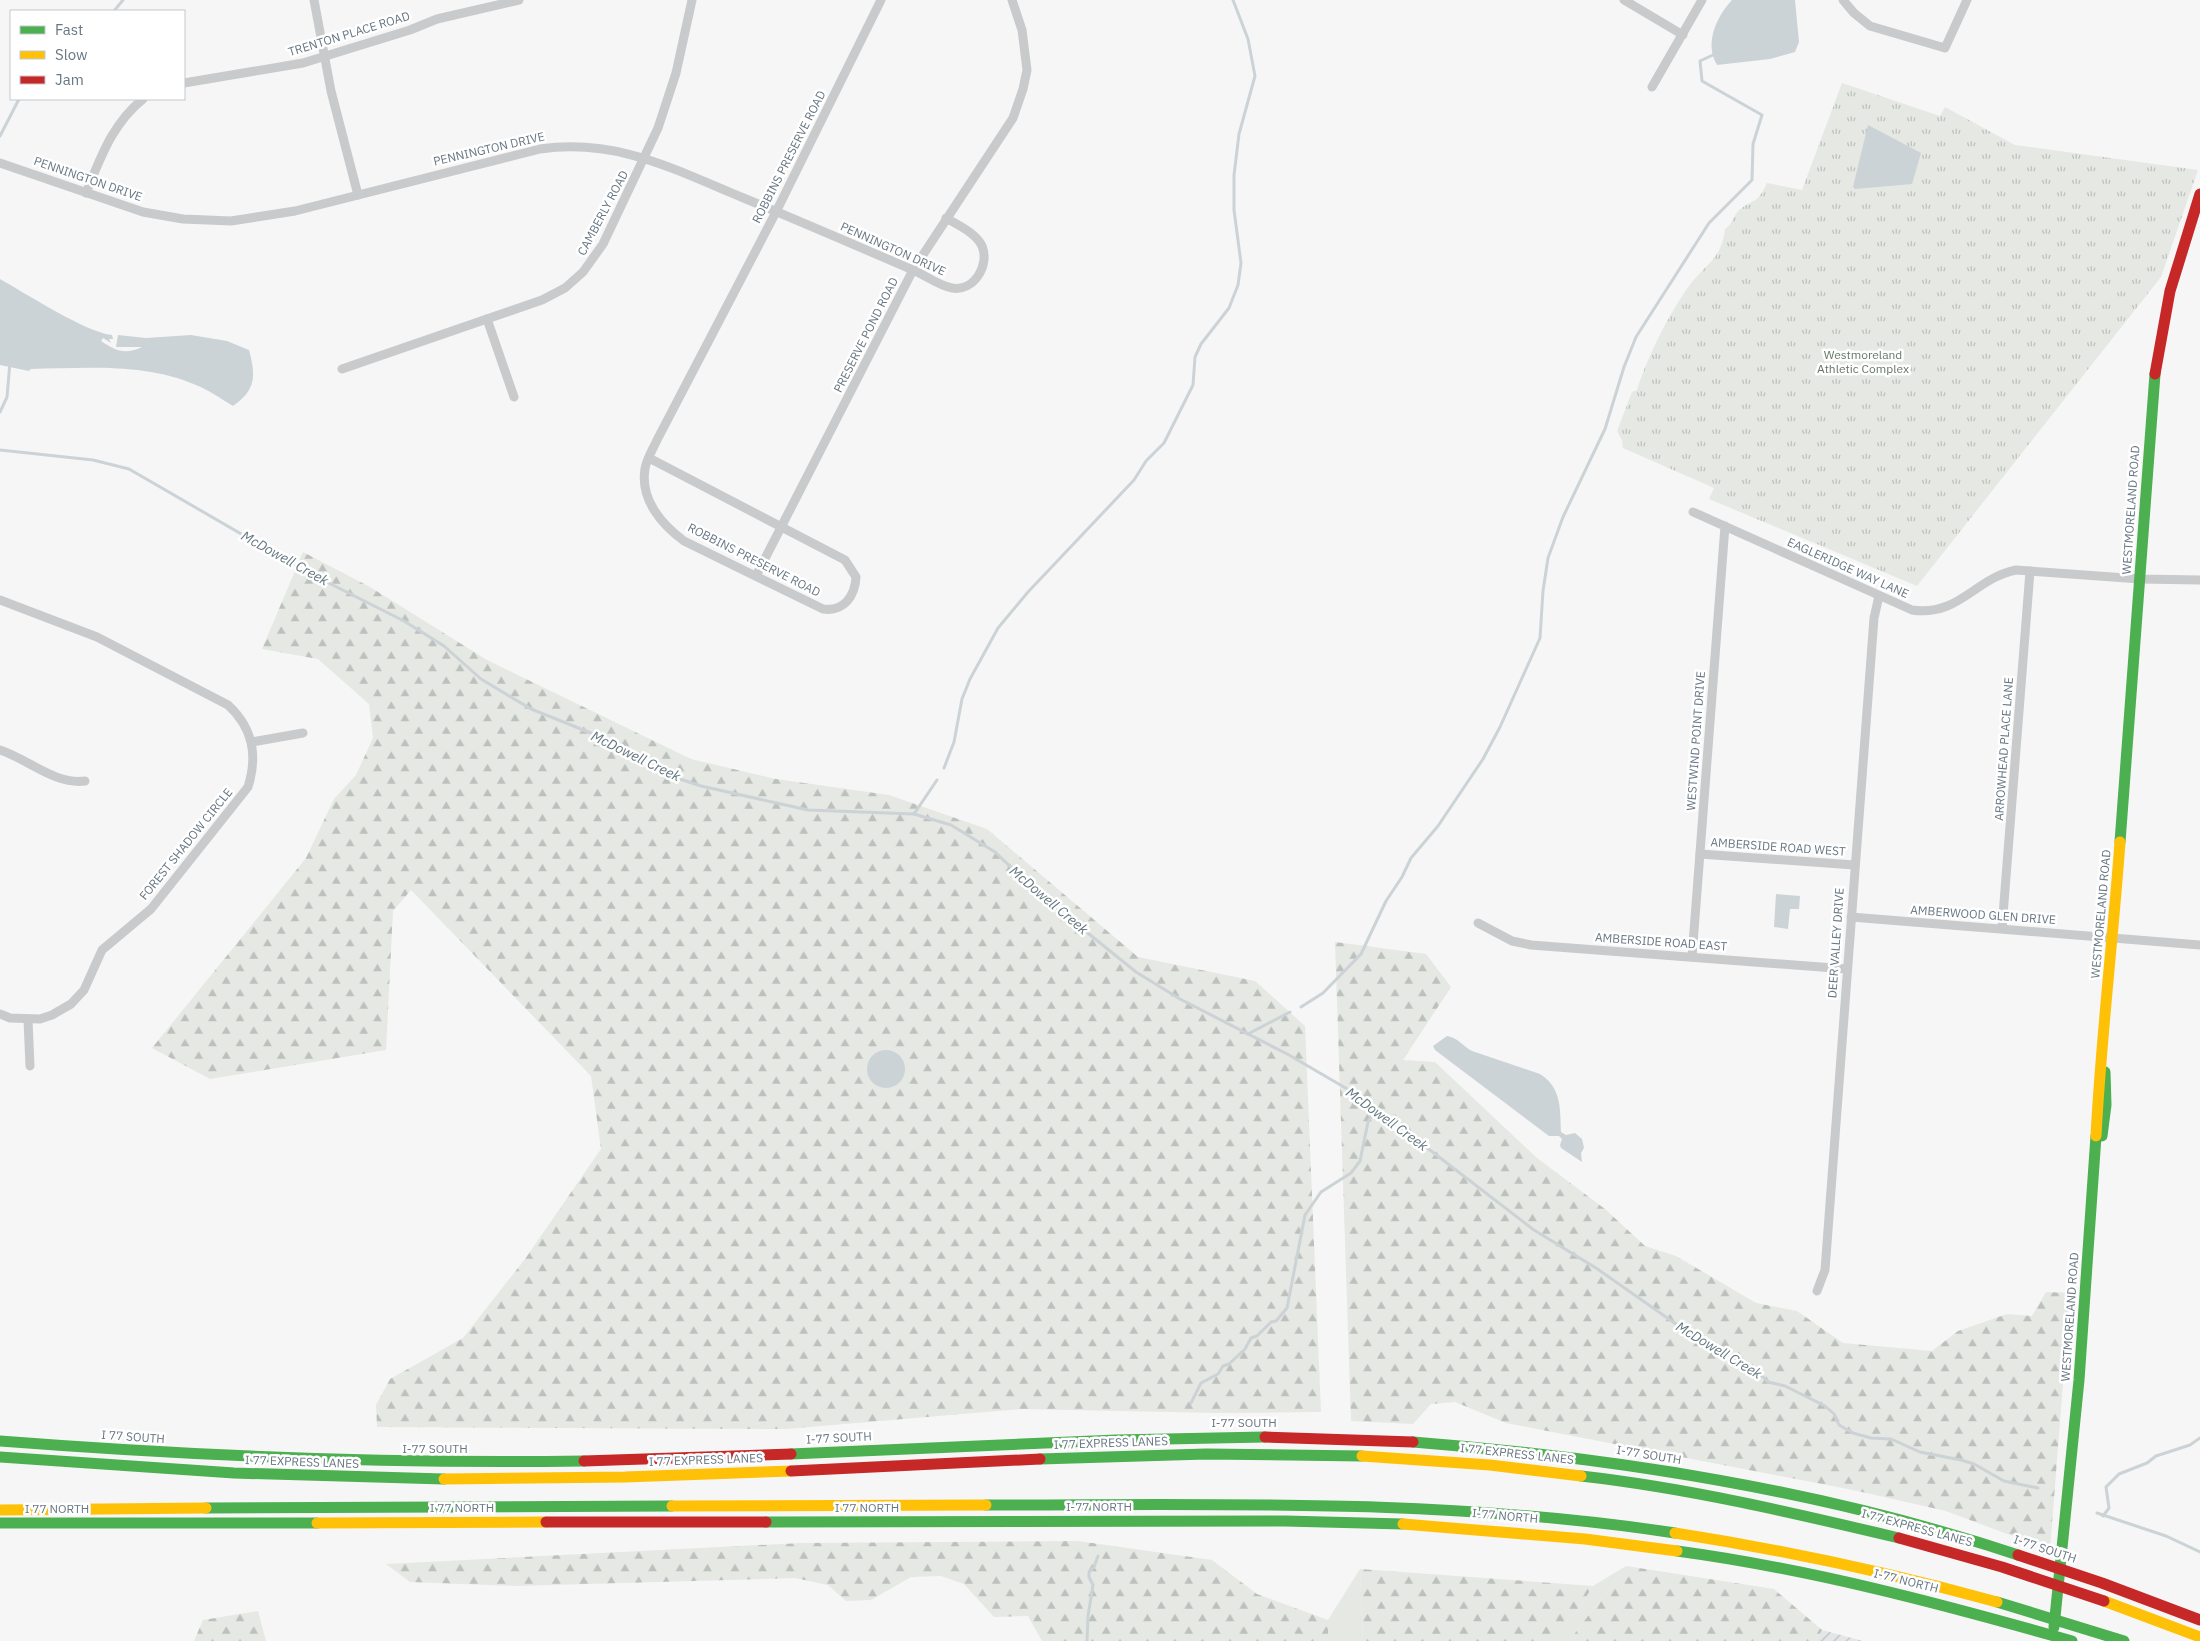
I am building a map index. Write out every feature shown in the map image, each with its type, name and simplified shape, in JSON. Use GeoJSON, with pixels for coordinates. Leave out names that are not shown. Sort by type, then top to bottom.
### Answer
{"type":"FeatureCollection","features":[{"type":"Feature","properties":{"kind":"main road","name":"WESTMORELAND ROAD"},"geometry":{"type":"LineString","coordinates":[[2052,1641],[2065,1535],[2092,1204],[2099,1073],[2103,1050],[2113,938],[2158,344],[2170,284],[2197,208],[2200,194]]}},
{"type":"Feature","properties":{"kind":"main road","name":"I-77 SOUTH"},"geometry":{"type":"LineString","coordinates":[[265,1458],[419,1462],[589,1461],[1220,1437],[1328,1438],[1438,1444],[1548,1454],[1655,1469],[1822,1502],[2014,1553],[2107,1584],[2200,1620]]}},
{"type":"Feature","properties":{"kind":"main road","name":"I 77 SOUTH"},"geometry":{"type":"LineString","coordinates":[[0,1441],[265,1458]]}},
{"type":"Feature","properties":{"kind":"main road","name":"I 77 EXPRESS LANES"},"geometry":{"type":"LineString","coordinates":[[0,1457],[193,1471],[410,1478],[625,1477],[1220,1453],[1327,1454],[1484,1464],[1591,1476],[1697,1492],[1854,1526],[2017,1571],[2200,1637]]}},
{"type":"Feature","properties":{"kind":"main road"},"geometry":{"type":"LineString","coordinates":[[265,1458],[410,1478]]}},
{"type":"Feature","properties":{"kind":"main road"},"geometry":{"type":"LineString","coordinates":[[924,1521],[951,1513],[980,1513],[1031,1505]]}},
{"type":"Feature","properties":{"kind":"main road"},"geometry":{"type":"LineString","coordinates":[[0,1510],[382,1506],[1393,1506],[1501,1513],[1614,1524],[1742,1544],[1874,1570],[1979,1597],[2124,1641]]}},
{"type":"Feature","properties":{"kind":"main road","name":"I 77 NORTH"},"geometry":{"type":"LineString","coordinates":[[0,1523],[924,1521]]}},
{"type":"Feature","properties":{"kind":"main road","name":"I-77 NORTH"},"geometry":{"type":"LineString","coordinates":[[924,1521],[1339,1521],[1446,1525],[1562,1535],[1660,1547],[1818,1575],[1940,1603],[2072,1641]]}},
{"type":"Feature","properties":{"kind":"street"},"geometry":{"type":"LineString","coordinates":[[314,0],[330,91],[358,195]]}},
{"type":"Feature","properties":{"kind":"street","name":"TRENTON PLACE ROAD"},"geometry":{"type":"LineString","coordinates":[[185,83],[258,71],[325,57],[410,30],[437,19],[519,0]]}},
{"type":"Feature","properties":{"kind":"street","name":"CAMBERLY ROAD"},"geometry":{"type":"LineString","coordinates":[[342,369],[553,295],[566,288],[583,272],[603,244],[645,158],[676,74],[692,0]]}},
{"type":"Feature","properties":{"kind":"street","name":"ROBBINS PRESERVE ROAD"},"geometry":{"type":"LineString","coordinates":[[649,458],[844,560],[851,566],[856,577],[853,595],[840,607],[823,609],[684,541],[667,528],[654,512],[645,489],[645,468],[649,458],[776,212],[881,0]]}},
{"type":"Feature","properties":{"kind":"street","name":"PRESERVE POND ROAD"},"geometry":{"type":"LineString","coordinates":[[756,576],[913,270],[1003,135],[1019,105],[1027,70],[1026,52],[1018,12],[1012,0]]}},
{"type":"Feature","properties":{"kind":"street"},"geometry":{"type":"LineString","coordinates":[[1624,0],[1683,35]]}},
{"type":"Feature","properties":{"kind":"street"},"geometry":{"type":"LineString","coordinates":[[1652,87],[1702,0]]}},
{"type":"Feature","properties":{"kind":"street"},"geometry":{"type":"LineString","coordinates":[[1843,0],[1854,13],[1870,26],[1945,48],[1967,0]]}},
{"type":"Feature","properties":{"kind":"street"},"geometry":{"type":"LineString","coordinates":[[86,193],[110,136],[120,121],[142,100]]}},
{"type":"Feature","properties":{"kind":"street","name":"PENNINGTON DRIVE"},"geometry":{"type":"LineString","coordinates":[[0,163],[123,207],[150,214],[206,220],[262,217],[358,195],[483,162],[564,146],[614,149],[645,158],[952,288],[966,286],[979,277],[984,263],[982,247],[974,236],[946,218]]}},
{"type":"Feature","properties":{"kind":"street"},"geometry":{"type":"LineString","coordinates":[[487,319],[514,397]]}},
{"type":"Feature","properties":{"kind":"street","name":"EAGLERIDGE WAY LANE"},"geometry":{"type":"LineString","coordinates":[[1693,512],[1912,610],[1933,612],[1949,606],[2007,572],[2030,571],[2140,579],[2200,580]]}},
{"type":"Feature","properties":{"kind":"street","name":"WESTWIND POINT DRIVE"},"geometry":{"type":"LineString","coordinates":[[1692,957],[1725,526]]}},
{"type":"Feature","properties":{"kind":"street","name":"ARROWHEAD PLACE LANE"},"geometry":{"type":"LineString","coordinates":[[2002,928],[2030,571]]}},
{"type":"Feature","properties":{"kind":"street","name":"DEER VALLEY DRIVE"},"geometry":{"type":"LineString","coordinates":[[1817,1291],[1824,1270],[1874,618],[1879,596]]}},
{"type":"Feature","properties":{"kind":"street","name":"FOREST SHADOW CIRCLE"},"geometry":{"type":"LineString","coordinates":[[0,600],[97,637],[228,705],[244,722],[254,751],[252,775],[248,787],[151,909],[102,950],[87,985],[79,997],[64,1010],[52,1015],[28,1020],[10,1018],[0,1014]]}},
{"type":"Feature","properties":{"kind":"street"},"geometry":{"type":"LineString","coordinates":[[252,742],[303,733]]}},
{"type":"Feature","properties":{"kind":"street"},"geometry":{"type":"LineString","coordinates":[[0,750],[64,780],[85,781]]}},
{"type":"Feature","properties":{"kind":"street","name":"AMBERSIDE ROAD WEST"},"geometry":{"type":"LineString","coordinates":[[1700,854],[1854,865]]}},
{"type":"Feature","properties":{"kind":"street","name":"AMBERWOOD GLEN DRIVE"},"geometry":{"type":"LineString","coordinates":[[1851,917],[2002,928],[2200,946]]}},
{"type":"Feature","properties":{"kind":"street","name":"AMBERSIDE ROAD EAST"},"geometry":{"type":"LineString","coordinates":[[1478,923],[1512,941],[1531,945],[1847,969]]}},
{"type":"Feature","properties":{"kind":"street"},"geometry":{"type":"LineString","coordinates":[[28,1020],[30,1066]]}},
{"type":"Feature","properties":{"kind":"shaded area"},"geometry":{"type":"Polygon","coordinates":[[[1732,0],[1795,0],[1799,42],[1795,52],[1770,59],[1717,65],[1713,57],[1712,48],[1714,31],[1721,14],[1732,0]]]}},
{"type":"Feature","properties":{"kind":"shaded area"},"geometry":{"type":"Polygon","coordinates":[[[1868,125],[1921,153],[1912,184],[1855,189],[1853,187],[1868,125]]]}},
{"type":"Feature","properties":{"kind":"shaded area"},"geometry":{"type":"Polygon","coordinates":[[[0,279],[72,320],[101,333],[112,335],[113,339],[109,339],[111,343],[103,338],[101,341],[121,351],[131,351],[142,347],[116,347],[118,335],[146,338],[191,335],[227,341],[249,350],[253,367],[250,388],[241,400],[233,406],[201,387],[156,373],[115,368],[31,369],[29,371],[0,365],[0,279]]]}},
{"type":"Feature","properties":{"kind":"shaded area"},"geometry":{"type":"Polygon","coordinates":[[[1776,894],[1800,896],[1799,909],[1790,909],[1788,929],[1774,927],[1776,894]]]}},
{"type":"Feature","properties":{"kind":"shaded area"},"geometry":{"type":"Polygon","coordinates":[[[1447,1036],[1455,1038],[1472,1051],[1540,1074],[1547,1080],[1556,1092],[1561,1132],[1566,1135],[1575,1133],[1582,1139],[1584,1148],[1581,1153],[1582,1162],[1561,1148],[1562,1139],[1559,1136],[1549,1136],[1435,1050],[1433,1046],[1447,1036]]]}},
{"type":"Feature","properties":{"kind":"shaded area"},"geometry":{"type":"Polygon","coordinates":[[[886,1050],[899,1056],[905,1069],[899,1082],[886,1088],[873,1082],[867,1069],[873,1056],[886,1050]]]}},
{"type":"Feature","properties":{"kind":"shaded area"},"geometry":{"type":"Polygon","coordinates":[[[1822,1630],[1863,1641],[1816,1641],[1822,1630]]]}},
{"type":"Feature","properties":{"kind":"green space","name":"Westmoreland Athletic Complex"},"geometry":{"type":"Polygon","coordinates":[[[1842,83],[1940,116],[1945,107],[2015,145],[2198,170],[2161,277],[1917,586],[1709,499],[1714,488],[1623,448],[1622,440],[1617,431],[1632,392],[1637,390],[1666,322],[1695,278],[1717,254],[1725,229],[1730,225],[1737,212],[1758,198],[1767,183],[1802,190],[1842,83]]]}},
{"type":"Feature","properties":{"kind":"green space"},"geometry":{"type":"Polygon","coordinates":[[[303,552],[370,587],[487,660],[691,759],[776,779],[889,795],[987,829],[1138,957],[1255,981],[1305,1026],[1321,1412],[1220,1413],[1021,1409],[786,1429],[377,1427],[376,1405],[390,1379],[463,1338],[525,1259],[601,1149],[591,1076],[411,890],[393,911],[386,1050],[210,1079],[152,1048],[306,858],[334,799],[356,775],[373,738],[369,704],[318,659],[262,649],[303,552]]]}},
{"type":"Feature","properties":{"kind":"green space"},"geometry":{"type":"Polygon","coordinates":[[[1335,942],[1426,954],[1451,987],[1403,1060],[1435,1062],[1537,1158],[1605,1209],[1645,1246],[1676,1256],[1756,1303],[1797,1311],[1843,1343],[1932,1351],[1958,1331],[2007,1314],[2032,1316],[2046,1292],[2070,1293],[2050,1550],[1946,1511],[1853,1490],[1506,1423],[1455,1402],[1431,1404],[1413,1424],[1351,1421],[1335,942]]]}},
{"type":"Feature","properties":{"kind":"green space"},"geometry":{"type":"Polygon","coordinates":[[[1078,1541],[1212,1560],[1257,1594],[1328,1620],[1328,1641],[1042,1641],[1028,1616],[994,1617],[964,1584],[941,1576],[911,1577],[871,1600],[846,1601],[828,1585],[795,1578],[516,1586],[410,1582],[386,1564],[801,1543],[1078,1541]]]}},
{"type":"Feature","properties":{"kind":"green space"},"geometry":{"type":"Polygon","coordinates":[[[1626,1566],[1569,1641],[1552,1641],[1581,1605],[1593,1586],[1626,1566]]]}},
{"type":"Feature","properties":{"kind":"green space"},"geometry":{"type":"Polygon","coordinates":[[[1626,1566],[1774,1589],[1822,1630],[1816,1641],[1569,1641],[1626,1566]]]}},
{"type":"Feature","properties":{"kind":"green space"},"geometry":{"type":"Polygon","coordinates":[[[1360,1569],[1363,1641],[1328,1641],[1328,1620],[1360,1569]]]}},
{"type":"Feature","properties":{"kind":"green space"},"geometry":{"type":"Polygon","coordinates":[[[1360,1569],[1593,1586],[1581,1605],[1552,1641],[1363,1641],[1360,1569]]]}},
{"type":"Feature","properties":{"kind":"green space"},"geometry":{"type":"Polygon","coordinates":[[[258,1611],[266,1641],[194,1641],[203,1620],[258,1611]]]}},
{"type":"Feature","properties":{"kind":"waterway"},"geometry":{"type":"LineString","coordinates":[[115,10],[123,0]]}},
{"type":"Feature","properties":{"kind":"waterway"},"geometry":{"type":"LineString","coordinates":[[944,768],[954,742],[962,699],[970,679],[998,628],[1028,592],[1134,480],[1146,461],[1164,443],[1193,385],[1195,357],[1201,344],[1229,308],[1238,285],[1241,263],[1234,210],[1234,175],[1239,134],[1255,76],[1248,39],[1233,0]]}},
{"type":"Feature","properties":{"kind":"waterway"},"geometry":{"type":"LineString","coordinates":[[1301,1007],[1323,993],[1361,954],[1386,901],[1402,877],[1411,858],[1438,826],[1483,759],[1500,727],[1540,638],[1543,591],[1548,558],[1563,517],[1605,429],[1624,367],[1636,337],[1709,223],[1752,180],[1753,144],[1762,115],[1702,81],[1700,61],[1715,54]]}},
{"type":"Feature","properties":{"kind":"waterway"},"geometry":{"type":"LineString","coordinates":[[0,136],[18,100]]}},
{"type":"Feature","properties":{"kind":"waterway"},"geometry":{"type":"LineString","coordinates":[[0,412],[7,397],[10,362]]}},
{"type":"Feature","properties":{"kind":"waterway","name":"McDowell Creek"},"geometry":{"type":"LineString","coordinates":[[0,450],[93,460],[129,469],[307,572],[404,621],[444,646],[481,679],[531,709],[611,741],[677,778],[701,786],[808,810],[914,814],[951,825],[995,852],[1037,892],[1136,972],[1180,999],[1289,1055],[1361,1097],[1534,1230],[1596,1268],[1696,1338],[1716,1345],[1743,1367],[1757,1371],[1768,1382],[1785,1386],[1825,1406],[1834,1414],[1839,1425],[1853,1433],[1871,1438],[1891,1439],[1920,1452],[1974,1464],[2004,1481],[2038,1488]]}},
{"type":"Feature","properties":{"kind":"waterway"},"geometry":{"type":"LineString","coordinates":[[914,814],[937,780]]}},
{"type":"Feature","properties":{"kind":"waterway"},"geometry":{"type":"LineString","coordinates":[[1248,1034],[1290,1012]]}},
{"type":"Feature","properties":{"kind":"waterway"},"geometry":{"type":"LineString","coordinates":[[1191,1403],[1201,1383],[1218,1374],[1223,1366],[1229,1364],[1245,1349],[1251,1338],[1257,1336],[1271,1322],[1276,1321],[1287,1308],[1305,1215],[1321,1192],[1351,1173],[1360,1161],[1368,1122],[1375,1109]]}},
{"type":"Feature","properties":{"kind":"waterway"},"geometry":{"type":"LineString","coordinates":[[2103,1516],[2109,1508],[2106,1487],[2119,1474],[2147,1463],[2156,1456],[2190,1445],[2200,1438]]}},
{"type":"Feature","properties":{"kind":"waterway","name":"McDowell Creek"},"geometry":{"type":"LineString","coordinates":[[2097,1513],[2166,1536],[2200,1552]]}},
{"type":"Feature","properties":{"kind":"waterway"},"geometry":{"type":"LineString","coordinates":[[1087,1641],[1088,1616],[1093,1585],[1089,1572],[1094,1567],[1098,1556]]}},
{"type":"Feature","properties":{"kind":"traffic: fast"},"geometry":{"type":"LineString","coordinates":[[2120,842],[2155,374]]}},
{"type":"Feature","properties":{"kind":"traffic: fast"},"geometry":{"type":"LineString","coordinates":[[2102,1136],[2106,1105],[2105,1072]]}},
{"type":"Feature","properties":{"kind":"traffic: fast"},"geometry":{"type":"LineString","coordinates":[[2054,1627],[2079,1380],[2096,1136]]}},
{"type":"Feature","properties":{"kind":"traffic: fast"},"geometry":{"type":"LineString","coordinates":[[791,1454],[1116,1440],[1265,1437]]}},
{"type":"Feature","properties":{"kind":"traffic: fast"},"geometry":{"type":"LineString","coordinates":[[0,1441],[292,1458],[511,1462],[584,1461]]}},
{"type":"Feature","properties":{"kind":"traffic: fast"},"geometry":{"type":"LineString","coordinates":[[1413,1442],[1566,1457],[1719,1480],[1870,1512],[2018,1555]]}},
{"type":"Feature","properties":{"kind":"traffic: fast"},"geometry":{"type":"LineString","coordinates":[[1040,1459],[1206,1454],[1362,1456]]}},
{"type":"Feature","properties":{"kind":"traffic: fast"},"geometry":{"type":"LineString","coordinates":[[0,1457],[234,1473],[444,1479]]}},
{"type":"Feature","properties":{"kind":"traffic: fast"},"geometry":{"type":"LineString","coordinates":[[1581,1476],[1701,1494],[1899,1538]]}},
{"type":"Feature","properties":{"kind":"traffic: fast"},"geometry":{"type":"LineString","coordinates":[[986,1505],[1245,1505],[1417,1509],[1504,1514],[1675,1533]]}},
{"type":"Feature","properties":{"kind":"traffic: fast"},"geometry":{"type":"LineString","coordinates":[[206,1508],[672,1506]]}},
{"type":"Feature","properties":{"kind":"traffic: fast"},"geometry":{"type":"LineString","coordinates":[[766,1522],[1285,1521],[1403,1524]]}},
{"type":"Feature","properties":{"kind":"traffic: fast"},"geometry":{"type":"LineString","coordinates":[[0,1523],[317,1523]]}},
{"type":"Feature","properties":{"kind":"traffic: fast"},"geometry":{"type":"LineString","coordinates":[[1677,1551],[1777,1567],[1876,1589],[2072,1641]]}},
{"type":"Feature","properties":{"kind":"traffic: fast"},"geometry":{"type":"LineString","coordinates":[[1997,1602],[2124,1641]]}},
{"type":"Feature","properties":{"kind":"traffic: slow"},"geometry":{"type":"LineString","coordinates":[[2096,1136],[2120,842]]}},
{"type":"Feature","properties":{"kind":"traffic: slow"},"geometry":{"type":"LineString","coordinates":[[1362,1456],[1490,1465],[1581,1476]]}},
{"type":"Feature","properties":{"kind":"traffic: slow"},"geometry":{"type":"LineString","coordinates":[[444,1479],[625,1477],[791,1471]]}},
{"type":"Feature","properties":{"kind":"traffic: slow"},"geometry":{"type":"LineString","coordinates":[[672,1506],[986,1505]]}},
{"type":"Feature","properties":{"kind":"traffic: slow"},"geometry":{"type":"LineString","coordinates":[[0,1510],[206,1508]]}},
{"type":"Feature","properties":{"kind":"traffic: slow"},"geometry":{"type":"LineString","coordinates":[[317,1523],[546,1522]]}},
{"type":"Feature","properties":{"kind":"traffic: slow"},"geometry":{"type":"LineString","coordinates":[[1403,1524],[1585,1539],[1677,1551]]}},
{"type":"Feature","properties":{"kind":"traffic: slow"},"geometry":{"type":"LineString","coordinates":[[1675,1533],[1837,1563],[1997,1602]]}},
{"type":"Feature","properties":{"kind":"traffic: slow"},"geometry":{"type":"LineString","coordinates":[[2104,1601],[2200,1637]]}},
{"type":"Feature","properties":{"kind":"traffic: jam"},"geometry":{"type":"LineString","coordinates":[[2155,374],[2170,291],[2200,194]]}},
{"type":"Feature","properties":{"kind":"traffic: jam"},"geometry":{"type":"LineString","coordinates":[[1265,1437],[1413,1442]]}},
{"type":"Feature","properties":{"kind":"traffic: jam"},"geometry":{"type":"LineString","coordinates":[[584,1461],[791,1454]]}},
{"type":"Feature","properties":{"kind":"traffic: jam"},"geometry":{"type":"LineString","coordinates":[[791,1471],[1040,1459]]}},
{"type":"Feature","properties":{"kind":"traffic: jam"},"geometry":{"type":"LineString","coordinates":[[546,1522],[766,1522]]}},
{"type":"Feature","properties":{"kind":"traffic: jam"},"geometry":{"type":"LineString","coordinates":[[1899,1538],[2002,1567],[2104,1601]]}},
{"type":"Feature","properties":{"kind":"traffic: jam"},"geometry":{"type":"LineString","coordinates":[[2018,1555],[2102,1583],[2200,1620]]}}]}
